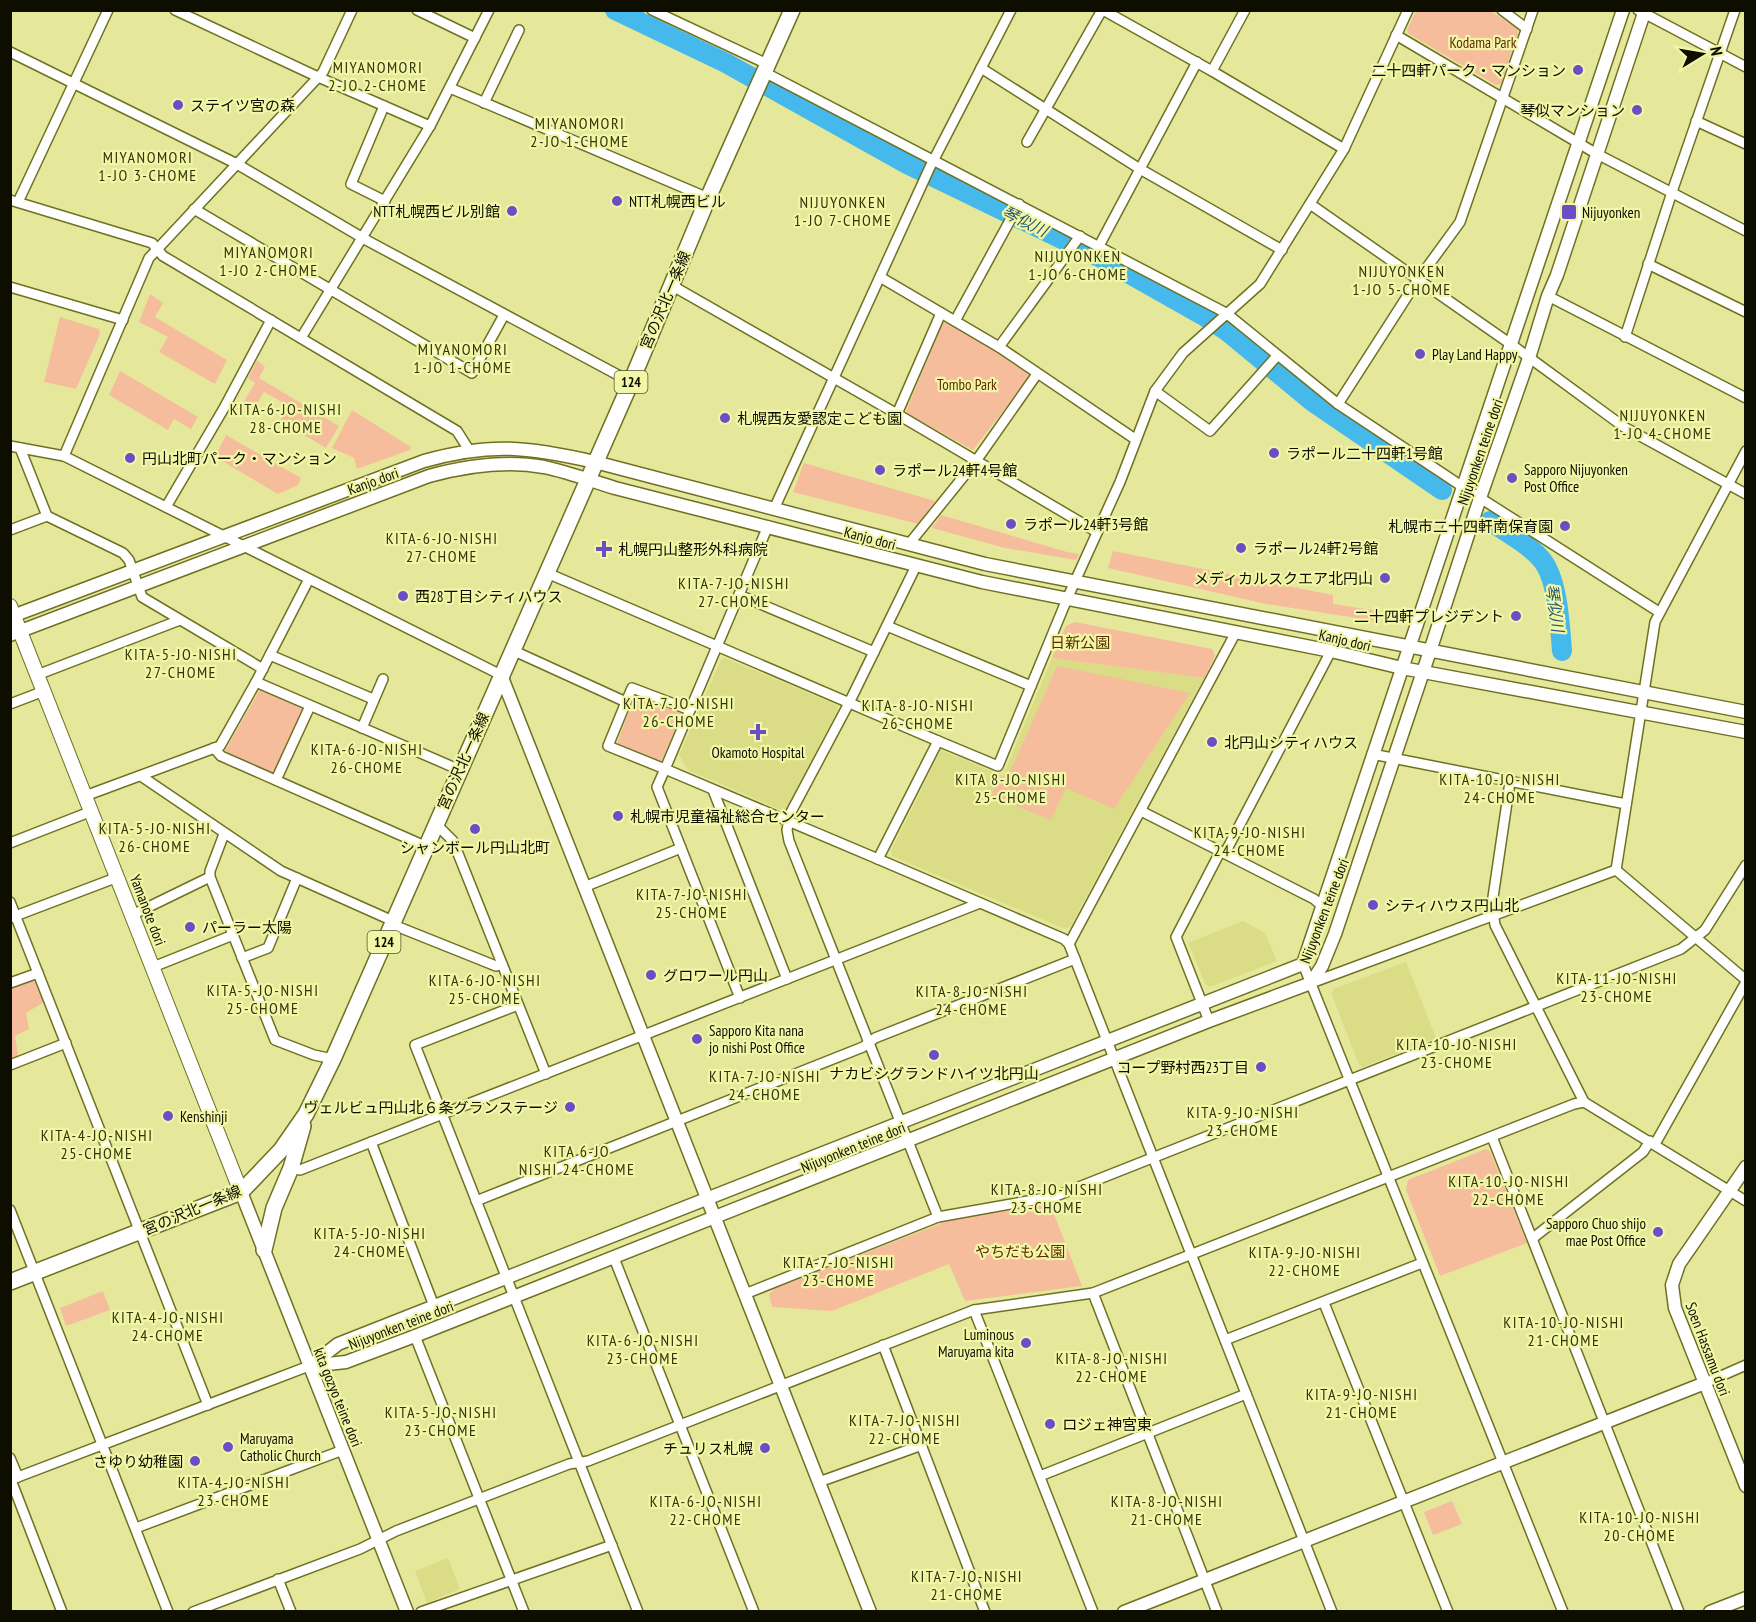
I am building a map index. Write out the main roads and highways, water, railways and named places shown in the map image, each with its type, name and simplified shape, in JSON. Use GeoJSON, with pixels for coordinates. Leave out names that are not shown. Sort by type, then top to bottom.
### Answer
{"type":"FeatureCollection","features":[{"type":"Feature","properties":{"kind":"main road","name":"宮の沢北一条線"},"geometry":{"type":"LineString","coordinates":[[10,1282],[141,1233],[241,1192],[281,1150],[306,1114],[333,1059],[596,462],[708,198],[792,10]]}},
{"type":"Feature","properties":{"kind":"main road","name":"Yamanote dori"},"geometry":{"type":"LineString","coordinates":[[12,613],[15,633],[44,691],[241,1192]]}},
{"type":"Feature","properties":{"kind":"main road"},"geometry":{"type":"LineString","coordinates":[[264,1250],[274,1208],[291,1168],[306,1114]]}},
{"type":"Feature","properties":{"kind":"waterway","name":"琴似川"},"geometry":{"type":"LineString","coordinates":[[615,10],[726,63],[907,164],[1103,259],[1204,316],[1228,332],[1313,402],[1442,490]]}},
{"type":"Feature","properties":{"kind":"waterway","name":"琴似川"},"geometry":{"type":"LineString","coordinates":[[1490,521],[1531,549],[1547,569],[1555,591],[1562,651]]}},
{"type":"Feature","properties":{"kind":"place","name":"二十四軒パーク・マンション"},"geometry":{"type":"Point","coordinates":[1578,70]}},
{"type":"Feature","properties":{"kind":"place","name":"ステイツ宮の森"},"geometry":{"type":"Point","coordinates":[178,105]}},
{"type":"Feature","properties":{"kind":"place","name":"琴似マンション"},"geometry":{"type":"Point","coordinates":[1637,110]}},
{"type":"Feature","properties":{"kind":"place","name":"NTT札幌西ビル"},"geometry":{"type":"Point","coordinates":[617,201]}},
{"type":"Feature","properties":{"kind":"place","name":"NTT札幌西ビル別館"},"geometry":{"type":"Point","coordinates":[512,211]}},
{"type":"Feature","properties":{"kind":"place","name":"Nijuyonken"},"geometry":{"type":"Point","coordinates":[1569,212]}},
{"type":"Feature","properties":{"kind":"place","name":"Play Land Happy"},"geometry":{"type":"Point","coordinates":[1420,354]}},
{"type":"Feature","properties":{"kind":"place","name":"札幌西友愛認定こども園"},"geometry":{"type":"Point","coordinates":[725,418]}},
{"type":"Feature","properties":{"kind":"place","name":"ラポール二十四軒1号館"},"geometry":{"type":"Point","coordinates":[1274,453]}},
{"type":"Feature","properties":{"kind":"place","name":"円山北町パーク・マンション"},"geometry":{"type":"Point","coordinates":[130,458]}},
{"type":"Feature","properties":{"kind":"place","name":"ラポール24軒4号館"},"geometry":{"type":"Point","coordinates":[880,470]}},
{"type":"Feature","properties":{"kind":"place","name":"Sapporo Nijuyonken Post Office"},"geometry":{"type":"Point","coordinates":[1512,478]}},
{"type":"Feature","properties":{"kind":"place","name":"ラポール24軒3号館"},"geometry":{"type":"Point","coordinates":[1011,524]}},
{"type":"Feature","properties":{"kind":"place","name":"札幌市二十四軒南保育園"},"geometry":{"type":"Point","coordinates":[1565,526]}},
{"type":"Feature","properties":{"kind":"place","name":"ラポール24軒2号館"},"geometry":{"type":"Point","coordinates":[1241,548]}},
{"type":"Feature","properties":{"kind":"place","name":"札幌円山整形外科病院"},"geometry":{"type":"Point","coordinates":[604,549]}},
{"type":"Feature","properties":{"kind":"place","name":"メディカルスクエア北円山"},"geometry":{"type":"Point","coordinates":[1385,578]}},
{"type":"Feature","properties":{"kind":"place","name":"西28丁目シティハウス"},"geometry":{"type":"Point","coordinates":[403,596]}},
{"type":"Feature","properties":{"kind":"place","name":"二十四軒プレジデント"},"geometry":{"type":"Point","coordinates":[1516,616]}},
{"type":"Feature","properties":{"kind":"place","name":"Okamoto Hospital"},"geometry":{"type":"Point","coordinates":[758,732]}},
{"type":"Feature","properties":{"kind":"place","name":"北円山シティハウス"},"geometry":{"type":"Point","coordinates":[1212,742]}},
{"type":"Feature","properties":{"kind":"place","name":"札幌市児童福祉総合センター"},"geometry":{"type":"Point","coordinates":[618,816]}},
{"type":"Feature","properties":{"kind":"place","name":"シャンボール円山北町"},"geometry":{"type":"Point","coordinates":[475,829]}},
{"type":"Feature","properties":{"kind":"place","name":"シティハウス円山北"},"geometry":{"type":"Point","coordinates":[1373,905]}},
{"type":"Feature","properties":{"kind":"place","name":"パーラー太陽"},"geometry":{"type":"Point","coordinates":[190,927]}},
{"type":"Feature","properties":{"kind":"place","name":"グロワール円山"},"geometry":{"type":"Point","coordinates":[651,975]}},
{"type":"Feature","properties":{"kind":"place","name":"Sapporo Kita nana jo nishi Post Office"},"geometry":{"type":"Point","coordinates":[697,1039]}},
{"type":"Feature","properties":{"kind":"place","name":"ナカビシグランドハイツ北円山"},"geometry":{"type":"Point","coordinates":[934,1055]}},
{"type":"Feature","properties":{"kind":"place","name":"コープ野村西23丁目"},"geometry":{"type":"Point","coordinates":[1261,1067]}},
{"type":"Feature","properties":{"kind":"place","name":"ヴェルビュ円山北６条グランステージ"},"geometry":{"type":"Point","coordinates":[570,1107]}},
{"type":"Feature","properties":{"kind":"place","name":"Kenshinji"},"geometry":{"type":"Point","coordinates":[168,1116]}},
{"type":"Feature","properties":{"kind":"place","name":"Sapporo Chuo shijo mae Post Office"},"geometry":{"type":"Point","coordinates":[1658,1232]}},
{"type":"Feature","properties":{"kind":"place","name":"Luminous Maruyama kita"},"geometry":{"type":"Point","coordinates":[1026,1343]}},
{"type":"Feature","properties":{"kind":"place","name":"ロジェ神宮東"},"geometry":{"type":"Point","coordinates":[1050,1424]}},
{"type":"Feature","properties":{"kind":"place","name":"Maruyama Catholic Church"},"geometry":{"type":"Point","coordinates":[228,1447]}},
{"type":"Feature","properties":{"kind":"place","name":"チュリス札幌"},"geometry":{"type":"Point","coordinates":[765,1448]}},
{"type":"Feature","properties":{"kind":"place","name":"さゆり幼稚園"},"geometry":{"type":"Point","coordinates":[195,1461]}},
{"type":"Feature","properties":{"kind":"district","name":"MIYANOMORI 2-JO 2-CHOME"},"geometry":{"type":"Point","coordinates":[378,76]}},
{"type":"Feature","properties":{"kind":"district","name":"MIYANOMORI 2-JO 1-CHOME"},"geometry":{"type":"Point","coordinates":[580,132]}},
{"type":"Feature","properties":{"kind":"district","name":"MIYANOMORI 1-JO 3-CHOME"},"geometry":{"type":"Point","coordinates":[148,166]}},
{"type":"Feature","properties":{"kind":"district","name":"NIJUYONKEN 1-JO 7-CHOME"},"geometry":{"type":"Point","coordinates":[843,211]}},
{"type":"Feature","properties":{"kind":"district","name":"MIYANOMORI 1-JO 2-CHOME"},"geometry":{"type":"Point","coordinates":[269,261]}},
{"type":"Feature","properties":{"kind":"district","name":"NIJUYONKEN 1-JO 6-CHOME"},"geometry":{"type":"Point","coordinates":[1078,265]}},
{"type":"Feature","properties":{"kind":"district","name":"NIJUYONKEN 1-JO 5-CHOME"},"geometry":{"type":"Point","coordinates":[1402,280]}},
{"type":"Feature","properties":{"kind":"district","name":"MIYANOMORI 1-JO 1-CHOME"},"geometry":{"type":"Point","coordinates":[463,358]}},
{"type":"Feature","properties":{"kind":"district","name":"KITA-6-JO-NISHI 28-CHOME"},"geometry":{"type":"Point","coordinates":[286,418]}},
{"type":"Feature","properties":{"kind":"district","name":"NIJUYONKEN 1-JO 4-CHOME"},"geometry":{"type":"Point","coordinates":[1663,424]}},
{"type":"Feature","properties":{"kind":"district","name":"KITA-6-JO-NISHI 27-CHOME"},"geometry":{"type":"Point","coordinates":[442,547]}},
{"type":"Feature","properties":{"kind":"district","name":"KITA-7-JO-NISHI 27-CHOME"},"geometry":{"type":"Point","coordinates":[734,592]}},
{"type":"Feature","properties":{"kind":"district","name":"KITA-5-JO-NISHI 27-CHOME"},"geometry":{"type":"Point","coordinates":[181,663]}},
{"type":"Feature","properties":{"kind":"district","name":"KITA-7-JO-NISHI 26-CHOME"},"geometry":{"type":"Point","coordinates":[679,712]}},
{"type":"Feature","properties":{"kind":"district","name":"KITA-8-JO-NISHI 26-CHOME"},"geometry":{"type":"Point","coordinates":[918,714]}},
{"type":"Feature","properties":{"kind":"district","name":"KITA-6-JO-NISHI 26-CHOME"},"geometry":{"type":"Point","coordinates":[367,758]}},
{"type":"Feature","properties":{"kind":"district","name":"KITA 8-JO-NISHI 25-CHOME"},"geometry":{"type":"Point","coordinates":[1011,788]}},
{"type":"Feature","properties":{"kind":"district","name":"KITA-10-JO-NISHI 24-CHOME"},"geometry":{"type":"Point","coordinates":[1500,788]}},
{"type":"Feature","properties":{"kind":"district","name":"KITA-5-JO-NISHI 26-CHOME"},"geometry":{"type":"Point","coordinates":[155,837]}},
{"type":"Feature","properties":{"kind":"district","name":"KITA-9-JO-NISHI 24-CHOME"},"geometry":{"type":"Point","coordinates":[1250,841]}},
{"type":"Feature","properties":{"kind":"district","name":"KITA-7-JO-NISHI 25-CHOME"},"geometry":{"type":"Point","coordinates":[692,903]}},
{"type":"Feature","properties":{"kind":"district","name":"KITA-11-JO-NISHI 23-CHOME"},"geometry":{"type":"Point","coordinates":[1617,987]}},
{"type":"Feature","properties":{"kind":"district","name":"KITA-6-JO-NISHI 25-CHOME"},"geometry":{"type":"Point","coordinates":[485,989]}},
{"type":"Feature","properties":{"kind":"district","name":"KITA-5-JO-NISHI 25-CHOME"},"geometry":{"type":"Point","coordinates":[263,999]}},
{"type":"Feature","properties":{"kind":"district","name":"KITA-8-JO-NISHI 24-CHOME"},"geometry":{"type":"Point","coordinates":[972,1000]}},
{"type":"Feature","properties":{"kind":"district","name":"KITA-10-JO-NISHI 23-CHOME"},"geometry":{"type":"Point","coordinates":[1457,1053]}},
{"type":"Feature","properties":{"kind":"district","name":"KITA-7-JO-NISHI 24-CHOME"},"geometry":{"type":"Point","coordinates":[765,1085]}},
{"type":"Feature","properties":{"kind":"district","name":"KITA-9-JO-NISHI 23-CHOME"},"geometry":{"type":"Point","coordinates":[1243,1121]}},
{"type":"Feature","properties":{"kind":"district","name":"KITA-4-JO-NISHI 25-CHOME"},"geometry":{"type":"Point","coordinates":[97,1144]}},
{"type":"Feature","properties":{"kind":"district","name":"KITA 6-JO NISHI 24-CHOME"},"geometry":{"type":"Point","coordinates":[577,1160]}},
{"type":"Feature","properties":{"kind":"district","name":"KITA-10-JO-NISHI 22-CHOME"},"geometry":{"type":"Point","coordinates":[1509,1190]}},
{"type":"Feature","properties":{"kind":"district","name":"KITA-8-JO-NISHI 23-CHOME"},"geometry":{"type":"Point","coordinates":[1047,1198]}},
{"type":"Feature","properties":{"kind":"district","name":"KITA-5-JO-NISHI 24-CHOME"},"geometry":{"type":"Point","coordinates":[370,1242]}},
{"type":"Feature","properties":{"kind":"district","name":"KITA-9-JO-NISHI 22-CHOME"},"geometry":{"type":"Point","coordinates":[1305,1261]}},
{"type":"Feature","properties":{"kind":"district","name":"KITA-7-JO-NISHI 23-CHOME"},"geometry":{"type":"Point","coordinates":[839,1271]}},
{"type":"Feature","properties":{"kind":"district","name":"KITA-4-JO-NISHI 24-CHOME"},"geometry":{"type":"Point","coordinates":[168,1326]}},
{"type":"Feature","properties":{"kind":"district","name":"KITA-10-JO-NISHI 21-CHOME"},"geometry":{"type":"Point","coordinates":[1564,1331]}},
{"type":"Feature","properties":{"kind":"district","name":"KITA-6-JO-NISHI 23-CHOME"},"geometry":{"type":"Point","coordinates":[643,1349]}},
{"type":"Feature","properties":{"kind":"district","name":"KITA-8-JO-NISHI 22-CHOME"},"geometry":{"type":"Point","coordinates":[1112,1367]}},
{"type":"Feature","properties":{"kind":"district","name":"KITA-9-JO-NISHI 21-CHOME"},"geometry":{"type":"Point","coordinates":[1362,1403]}},
{"type":"Feature","properties":{"kind":"district","name":"KITA-5-JO-NISHI 23-CHOME"},"geometry":{"type":"Point","coordinates":[441,1421]}},
{"type":"Feature","properties":{"kind":"district","name":"KITA-7-JO-NISHI 22-CHOME"},"geometry":{"type":"Point","coordinates":[905,1429]}},
{"type":"Feature","properties":{"kind":"district","name":"KITA-4-JO-NISHI 23-CHOME"},"geometry":{"type":"Point","coordinates":[234,1491]}},
{"type":"Feature","properties":{"kind":"district","name":"KITA-6-JO-NISHI 22-CHOME"},"geometry":{"type":"Point","coordinates":[706,1510]}},
{"type":"Feature","properties":{"kind":"district","name":"KITA-8-JO-NISHI 21-CHOME"},"geometry":{"type":"Point","coordinates":[1167,1510]}},
{"type":"Feature","properties":{"kind":"district","name":"KITA-10-JO-NISHI 20-CHOME"},"geometry":{"type":"Point","coordinates":[1640,1526]}},
{"type":"Feature","properties":{"kind":"district","name":"KITA-7-JO-NISHI 21-CHOME"},"geometry":{"type":"Point","coordinates":[967,1585]}},
{"type":"Feature","properties":{"kind":"park label","name":"Kodama Park"},"geometry":{"type":"Point","coordinates":[1483,42]}},
{"type":"Feature","properties":{"kind":"park label","name":"Tombo Park"},"geometry":{"type":"Point","coordinates":[967,384]}},
{"type":"Feature","properties":{"kind":"park label","name":"日新公園"},"geometry":{"type":"Point","coordinates":[1080,642]}},
{"type":"Feature","properties":{"kind":"park label","name":"やちだも公園"},"geometry":{"type":"Point","coordinates":[1020,1251]}}]}
